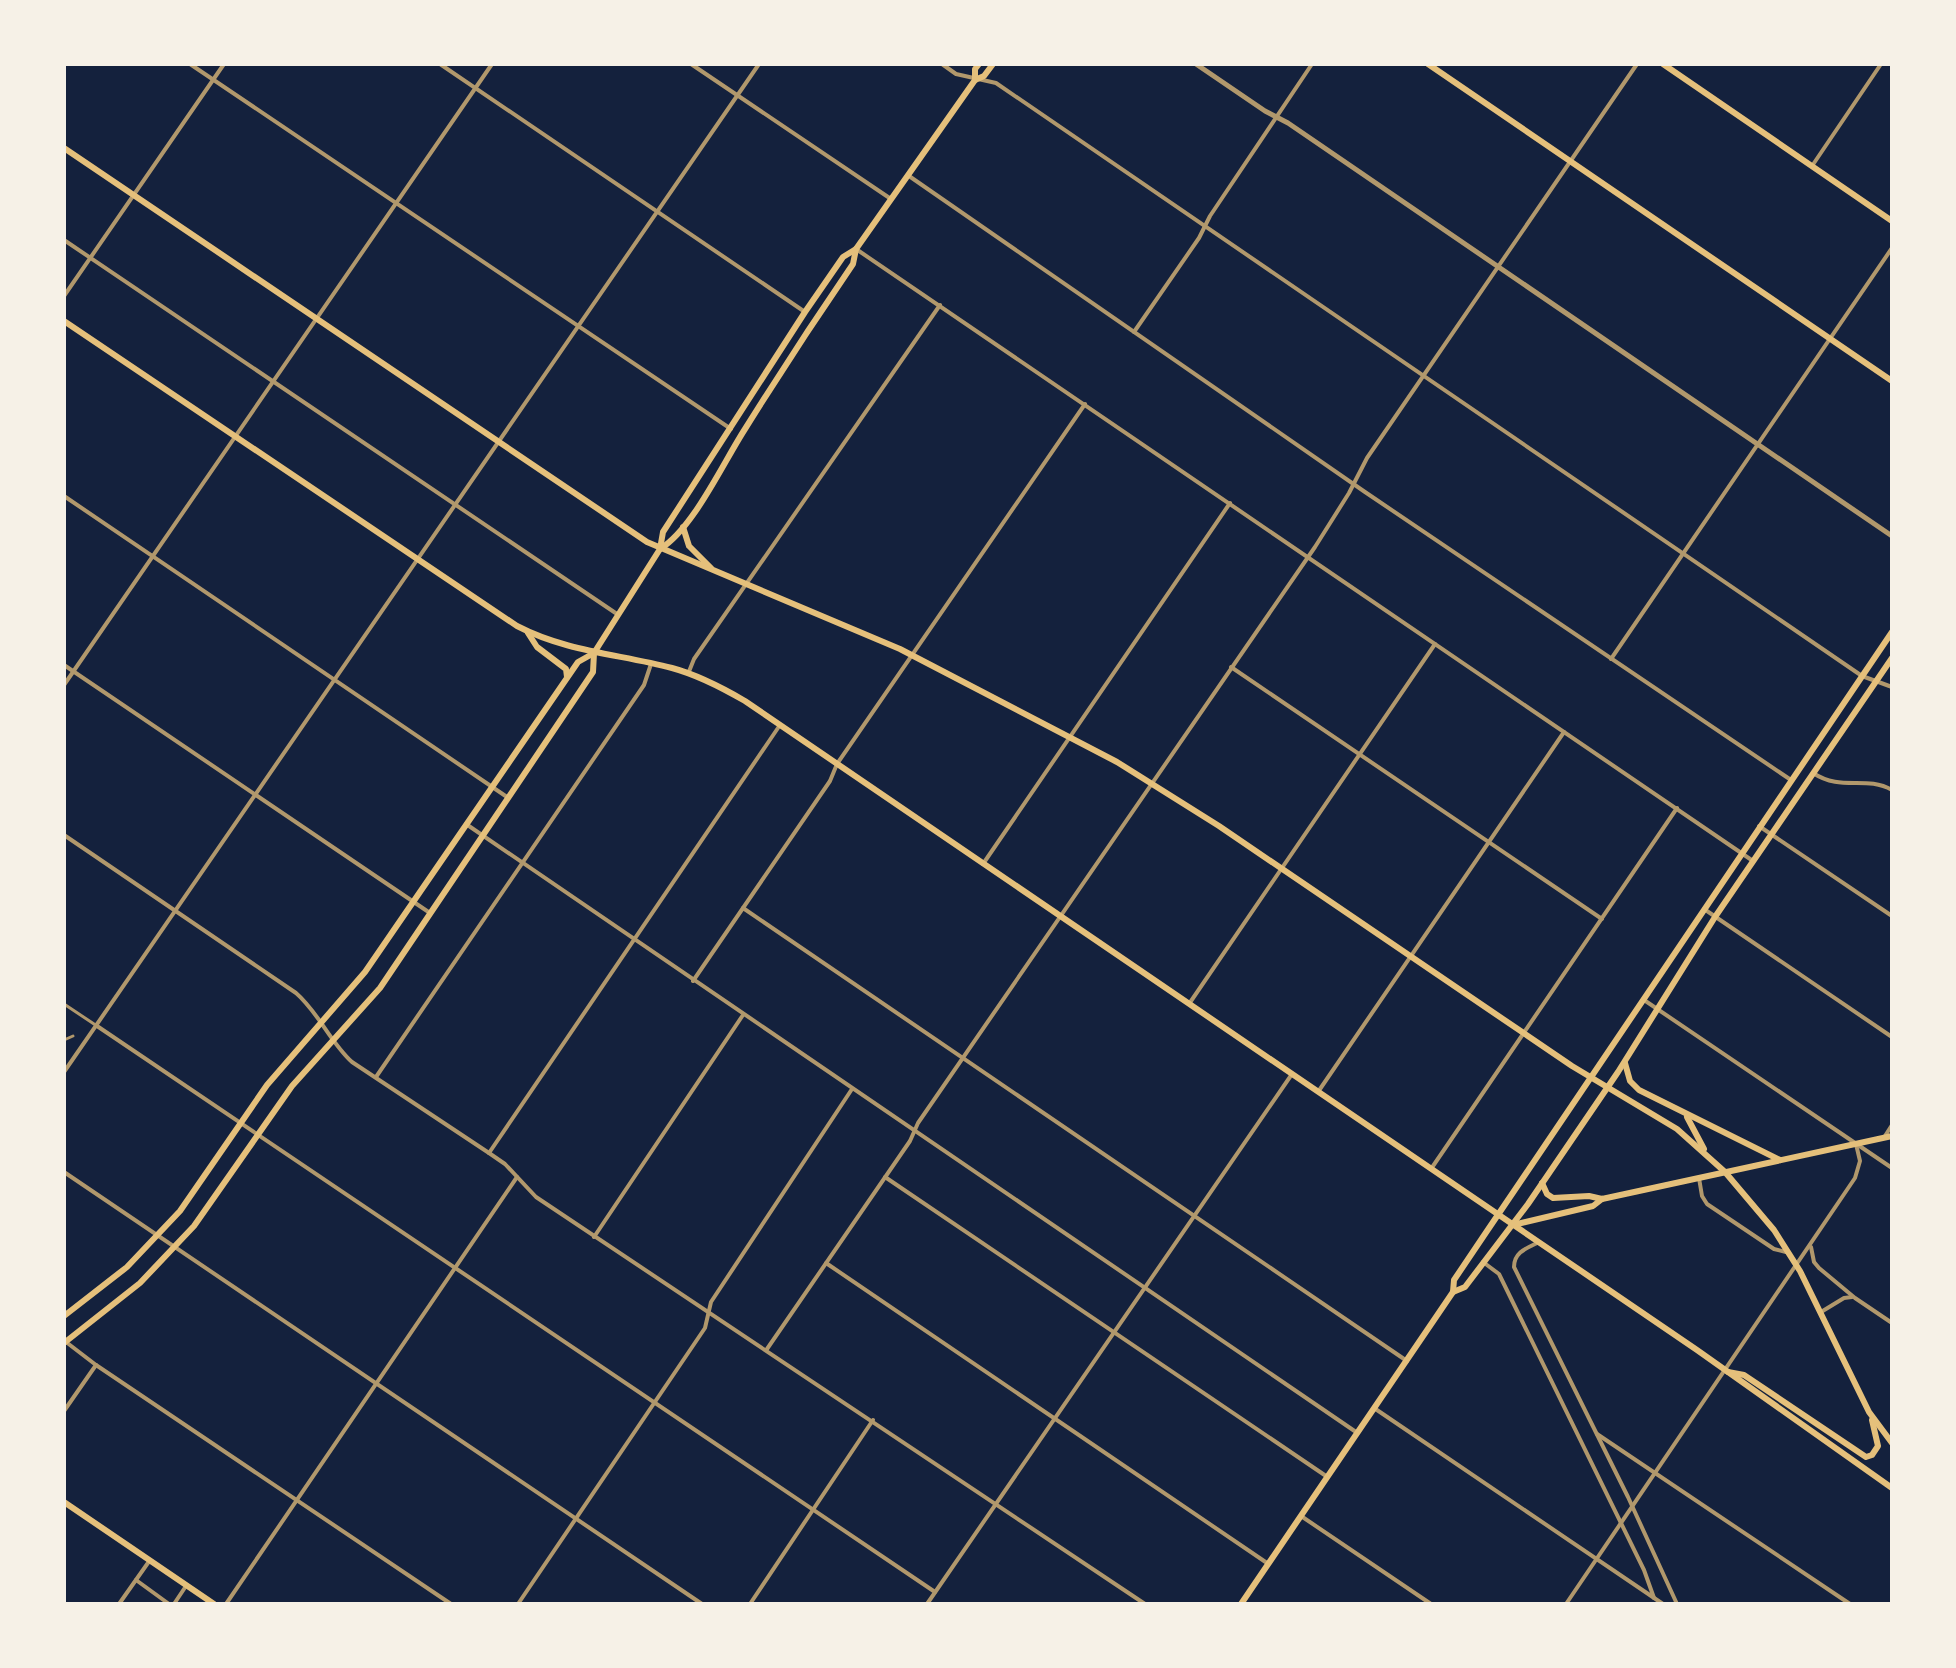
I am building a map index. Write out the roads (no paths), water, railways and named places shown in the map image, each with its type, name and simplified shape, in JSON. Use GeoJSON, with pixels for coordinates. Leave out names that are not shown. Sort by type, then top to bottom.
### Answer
{"type":"FeatureCollection","features":[{"type":"Feature","properties":{"kind":"main road"},"geometry":{"type":"LineString","coordinates":[[975,80],[975,69],[979,64]]}},
{"type":"Feature","properties":{"kind":"main road"},"geometry":{"type":"LineString","coordinates":[[64,1342],[125,1295],[174,1249],[213,1201],[292,1086],[380,988],[593,672],[594,653],[660,549],[663,532],[805,312],[843,257],[856,249],[892,200],[975,80],[984,76],[993,64]]}},
{"type":"Feature","properties":{"kind":"main road"},"geometry":{"type":"LineString","coordinates":[[1428,64],[1892,381]]}},
{"type":"Feature","properties":{"kind":"main road"},"geometry":{"type":"LineString","coordinates":[[1663,64],[1892,221]]}},
{"type":"Feature","properties":{"kind":"main road"},"geometry":{"type":"LineString","coordinates":[[64,148],[660,549],[912,655],[1152,783],[1591,1078],[1668,1123],[1725,1172],[1763,1215],[1789,1252],[1869,1412],[1878,1446],[1872,1455],[1866,1457],[1744,1375],[1724,1371]]}},
{"type":"Feature","properties":{"kind":"main road"},"geometry":{"type":"LineString","coordinates":[[660,549],[674,540],[683,527],[853,264],[856,249]]}},
{"type":"Feature","properties":{"kind":"main road"},"geometry":{"type":"LineString","coordinates":[[805,312],[807,331]]}},
{"type":"Feature","properties":{"kind":"main road"},"geometry":{"type":"LineString","coordinates":[[64,321],[527,631],[564,646],[688,674],[730,692],[1539,1242],[1892,1488]]}},
{"type":"Feature","properties":{"kind":"main road"},"geometry":{"type":"LineString","coordinates":[[731,429],[745,428]]}},
{"type":"Feature","properties":{"kind":"main road"},"geometry":{"type":"LineString","coordinates":[[683,527],[689,546],[713,570]]}},
{"type":"Feature","properties":{"kind":"main road"},"geometry":{"type":"LineString","coordinates":[[527,631],[537,647],[566,669],[567,677]]}},
{"type":"Feature","properties":{"kind":"main road"},"geometry":{"type":"LineString","coordinates":[[1241,1604],[1453,1292],[1454,1280],[1892,632]]}},
{"type":"Feature","properties":{"kind":"main road"},"geometry":{"type":"LineString","coordinates":[[64,1316],[127,1267],[196,1190],[287,1060],[358,982],[578,662],[594,653]]}},
{"type":"Feature","properties":{"kind":"main road"},"geometry":{"type":"LineString","coordinates":[[1453,1292],[1465,1287],[1513,1225],[1625,1062],[1715,917],[1892,658]]}},
{"type":"Feature","properties":{"kind":"main road"},"geometry":{"type":"LineString","coordinates":[[1625,1062],[1634,1085],[1683,1113],[1780,1160]]}},
{"type":"Feature","properties":{"kind":"main road"},"geometry":{"type":"LineString","coordinates":[[1683,1113],[1697,1132],[1706,1153]]}},
{"type":"Feature","properties":{"kind":"main road"},"geometry":{"type":"LineString","coordinates":[[1542,1183],[1547,1194],[1553,1198],[1589,1196],[1602,1199],[1888,1137]]}},
{"type":"Feature","properties":{"kind":"main road"},"geometry":{"type":"LineString","coordinates":[[1513,1225],[1593,1206],[1602,1199]]}},
{"type":"Feature","properties":{"kind":"main road"},"geometry":{"type":"LineString","coordinates":[[1869,1412],[1892,1443]]}},
{"type":"Feature","properties":{"kind":"main road"},"geometry":{"type":"LineString","coordinates":[[64,1503],[214,1604]]}},
{"type":"Feature","properties":{"kind":"street"},"geometry":{"type":"LineString","coordinates":[[190,64],[731,429]]}},
{"type":"Feature","properties":{"kind":"street"},"geometry":{"type":"LineString","coordinates":[[64,296],[224,64]]}},
{"type":"Feature","properties":{"kind":"street"},"geometry":{"type":"LineString","coordinates":[[440,64],[805,312]]}},
{"type":"Feature","properties":{"kind":"street"},"geometry":{"type":"LineString","coordinates":[[64,685],[492,64]]}},
{"type":"Feature","properties":{"kind":"street"},"geometry":{"type":"LineString","coordinates":[[691,64],[892,200]]}},
{"type":"Feature","properties":{"kind":"street"},"geometry":{"type":"LineString","coordinates":[[64,1072],[759,64]]}},
{"type":"Feature","properties":{"kind":"street"},"geometry":{"type":"LineString","coordinates":[[942,64],[956,74],[996,83],[1862,676],[1892,687]]}},
{"type":"Feature","properties":{"kind":"street"},"geometry":{"type":"LineString","coordinates":[[1196,64],[1892,536]]}},
{"type":"Feature","properties":{"kind":"street"},"geometry":{"type":"LineString","coordinates":[[1134,332],[1312,64]]}},
{"type":"Feature","properties":{"kind":"street"},"geometry":{"type":"LineString","coordinates":[[767,1349],[1308,557],[1355,483],[1367,458],[1637,64]]}},
{"type":"Feature","properties":{"kind":"street"},"geometry":{"type":"LineString","coordinates":[[1812,166],[1881,64]]}},
{"type":"Feature","properties":{"kind":"street"},"geometry":{"type":"LineString","coordinates":[[909,176],[1791,780]]}},
{"type":"Feature","properties":{"kind":"street"},"geometry":{"type":"LineString","coordinates":[[64,240],[617,614]]}},
{"type":"Feature","properties":{"kind":"street"},"geometry":{"type":"LineString","coordinates":[[1611,659],[1892,248]]}},
{"type":"Feature","properties":{"kind":"street"},"geometry":{"type":"LineString","coordinates":[[856,249],[1754,861]]}},
{"type":"Feature","properties":{"kind":"street"},"geometry":{"type":"LineString","coordinates":[[688,674],[694,659],[940,305]]}},
{"type":"Feature","properties":{"kind":"street"},"geometry":{"type":"LineString","coordinates":[[693,981],[830,781],[837,764],[1085,404]]}},
{"type":"Feature","properties":{"kind":"street"},"geometry":{"type":"LineString","coordinates":[[64,496],[509,798]]}},
{"type":"Feature","properties":{"kind":"street"},"geometry":{"type":"LineString","coordinates":[[983,864],[1230,503]]}},
{"type":"Feature","properties":{"kind":"street"},"geometry":{"type":"LineString","coordinates":[[1189,1004],[1435,644]]}},
{"type":"Feature","properties":{"kind":"street"},"geometry":{"type":"LineString","coordinates":[[376,1078],[644,685],[651,664]]}},
{"type":"Feature","properties":{"kind":"street"},"geometry":{"type":"LineString","coordinates":[[64,665],[430,913]]}},
{"type":"Feature","properties":{"kind":"street"},"geometry":{"type":"LineString","coordinates":[[1231,667],[1602,919]]}},
{"type":"Feature","properties":{"kind":"street"},"geometry":{"type":"LineString","coordinates":[[489,1153],[780,725]]}},
{"type":"Feature","properties":{"kind":"street"},"geometry":{"type":"LineString","coordinates":[[1318,1092],[1564,732]]}},
{"type":"Feature","properties":{"kind":"street"},"geometry":{"type":"LineString","coordinates":[[1813,773],[1830,783],[1879,784],[1892,790]]}},
{"type":"Feature","properties":{"kind":"street"},"geometry":{"type":"LineString","coordinates":[[1431,1169],[1677,808]]}},
{"type":"Feature","properties":{"kind":"street"},"geometry":{"type":"LineString","coordinates":[[466,824],[1358,1432]]}},
{"type":"Feature","properties":{"kind":"street"},"geometry":{"type":"LineString","coordinates":[[1759,826],[1892,916]]}},
{"type":"Feature","properties":{"kind":"street"},"geometry":{"type":"LineString","coordinates":[[64,835],[296,993],[323,1022],[352,1062],[489,1153],[536,1197],[1145,1604]]}},
{"type":"Feature","properties":{"kind":"street"},"geometry":{"type":"LineString","coordinates":[[743,908],[1407,1361]]}},
{"type":"Feature","properties":{"kind":"street"},"geometry":{"type":"LineString","coordinates":[[1704,909],[1892,1037]]}},
{"type":"Feature","properties":{"kind":"street"},"geometry":{"type":"LineString","coordinates":[[1644,1000],[1892,1168]]}},
{"type":"Feature","properties":{"kind":"street"},"geometry":{"type":"LineString","coordinates":[[64,1004],[935,1592]]}},
{"type":"Feature","properties":{"kind":"street"},"geometry":{"type":"LineString","coordinates":[[594,1237],[743,1015]]}},
{"type":"Feature","properties":{"kind":"street"},"geometry":{"type":"LineString","coordinates":[[64,1040],[73,1036]]}},
{"type":"Feature","properties":{"kind":"street"},"geometry":{"type":"LineString","coordinates":[[927,1604],[1292,1074]]}},
{"type":"Feature","properties":{"kind":"street"},"geometry":{"type":"LineString","coordinates":[[518,1604],[705,1328],[711,1302],[852,1089]]}},
{"type":"Feature","properties":{"kind":"street"},"geometry":{"type":"LineString","coordinates":[[1888,1137],[1892,1125]]}},
{"type":"Feature","properties":{"kind":"street"},"geometry":{"type":"LineString","coordinates":[[1566,1604],[1855,1178],[1860,1161],[1856,1144]]}},
{"type":"Feature","properties":{"kind":"street"},"geometry":{"type":"LineString","coordinates":[[64,1172],[702,1604]]}},
{"type":"Feature","properties":{"kind":"street"},"geometry":{"type":"LineString","coordinates":[[226,1604],[517,1177]]}},
{"type":"Feature","properties":{"kind":"street"},"geometry":{"type":"LineString","coordinates":[[885,1177],[1327,1477]]}},
{"type":"Feature","properties":{"kind":"street"},"geometry":{"type":"LineString","coordinates":[[1699,1178],[1702,1196],[1707,1204],[1774,1249],[1789,1252]]}},
{"type":"Feature","properties":{"kind":"street"},"geometry":{"type":"LineString","coordinates":[[1539,1242],[1518,1254],[1514,1267],[1677,1604]]}},
{"type":"Feature","properties":{"kind":"street"},"geometry":{"type":"LineString","coordinates":[[1811,1244],[1816,1265],[1855,1298],[1892,1323]]}},
{"type":"Feature","properties":{"kind":"street"},"geometry":{"type":"LineString","coordinates":[[1483,1262],[1499,1274],[1644,1570],[1654,1598]]}},
{"type":"Feature","properties":{"kind":"street"},"geometry":{"type":"LineString","coordinates":[[826,1263],[1268,1564]]}},
{"type":"Feature","properties":{"kind":"street"},"geometry":{"type":"LineString","coordinates":[[1820,1313],[1844,1298],[1855,1298]]}},
{"type":"Feature","properties":{"kind":"street"},"geometry":{"type":"LineString","coordinates":[[64,1342],[451,1604]]}},
{"type":"Feature","properties":{"kind":"street"},"geometry":{"type":"LineString","coordinates":[[64,1411],[96,1365]]}},
{"type":"Feature","properties":{"kind":"street"},"geometry":{"type":"LineString","coordinates":[[1374,1408],[1663,1604]]}},
{"type":"Feature","properties":{"kind":"street"},"geometry":{"type":"LineString","coordinates":[[750,1604],[873,1420]]}},
{"type":"Feature","properties":{"kind":"street"},"geometry":{"type":"LineString","coordinates":[[1595,1432],[1850,1604]]}},
{"type":"Feature","properties":{"kind":"street"},"geometry":{"type":"LineString","coordinates":[[1301,1516],[1431,1604]]}},
{"type":"Feature","properties":{"kind":"street"},"geometry":{"type":"LineString","coordinates":[[119,1604],[150,1560]]}},
{"type":"Feature","properties":{"kind":"street"},"geometry":{"type":"LineString","coordinates":[[136,1580],[172,1604],[187,1586]]}}]}
